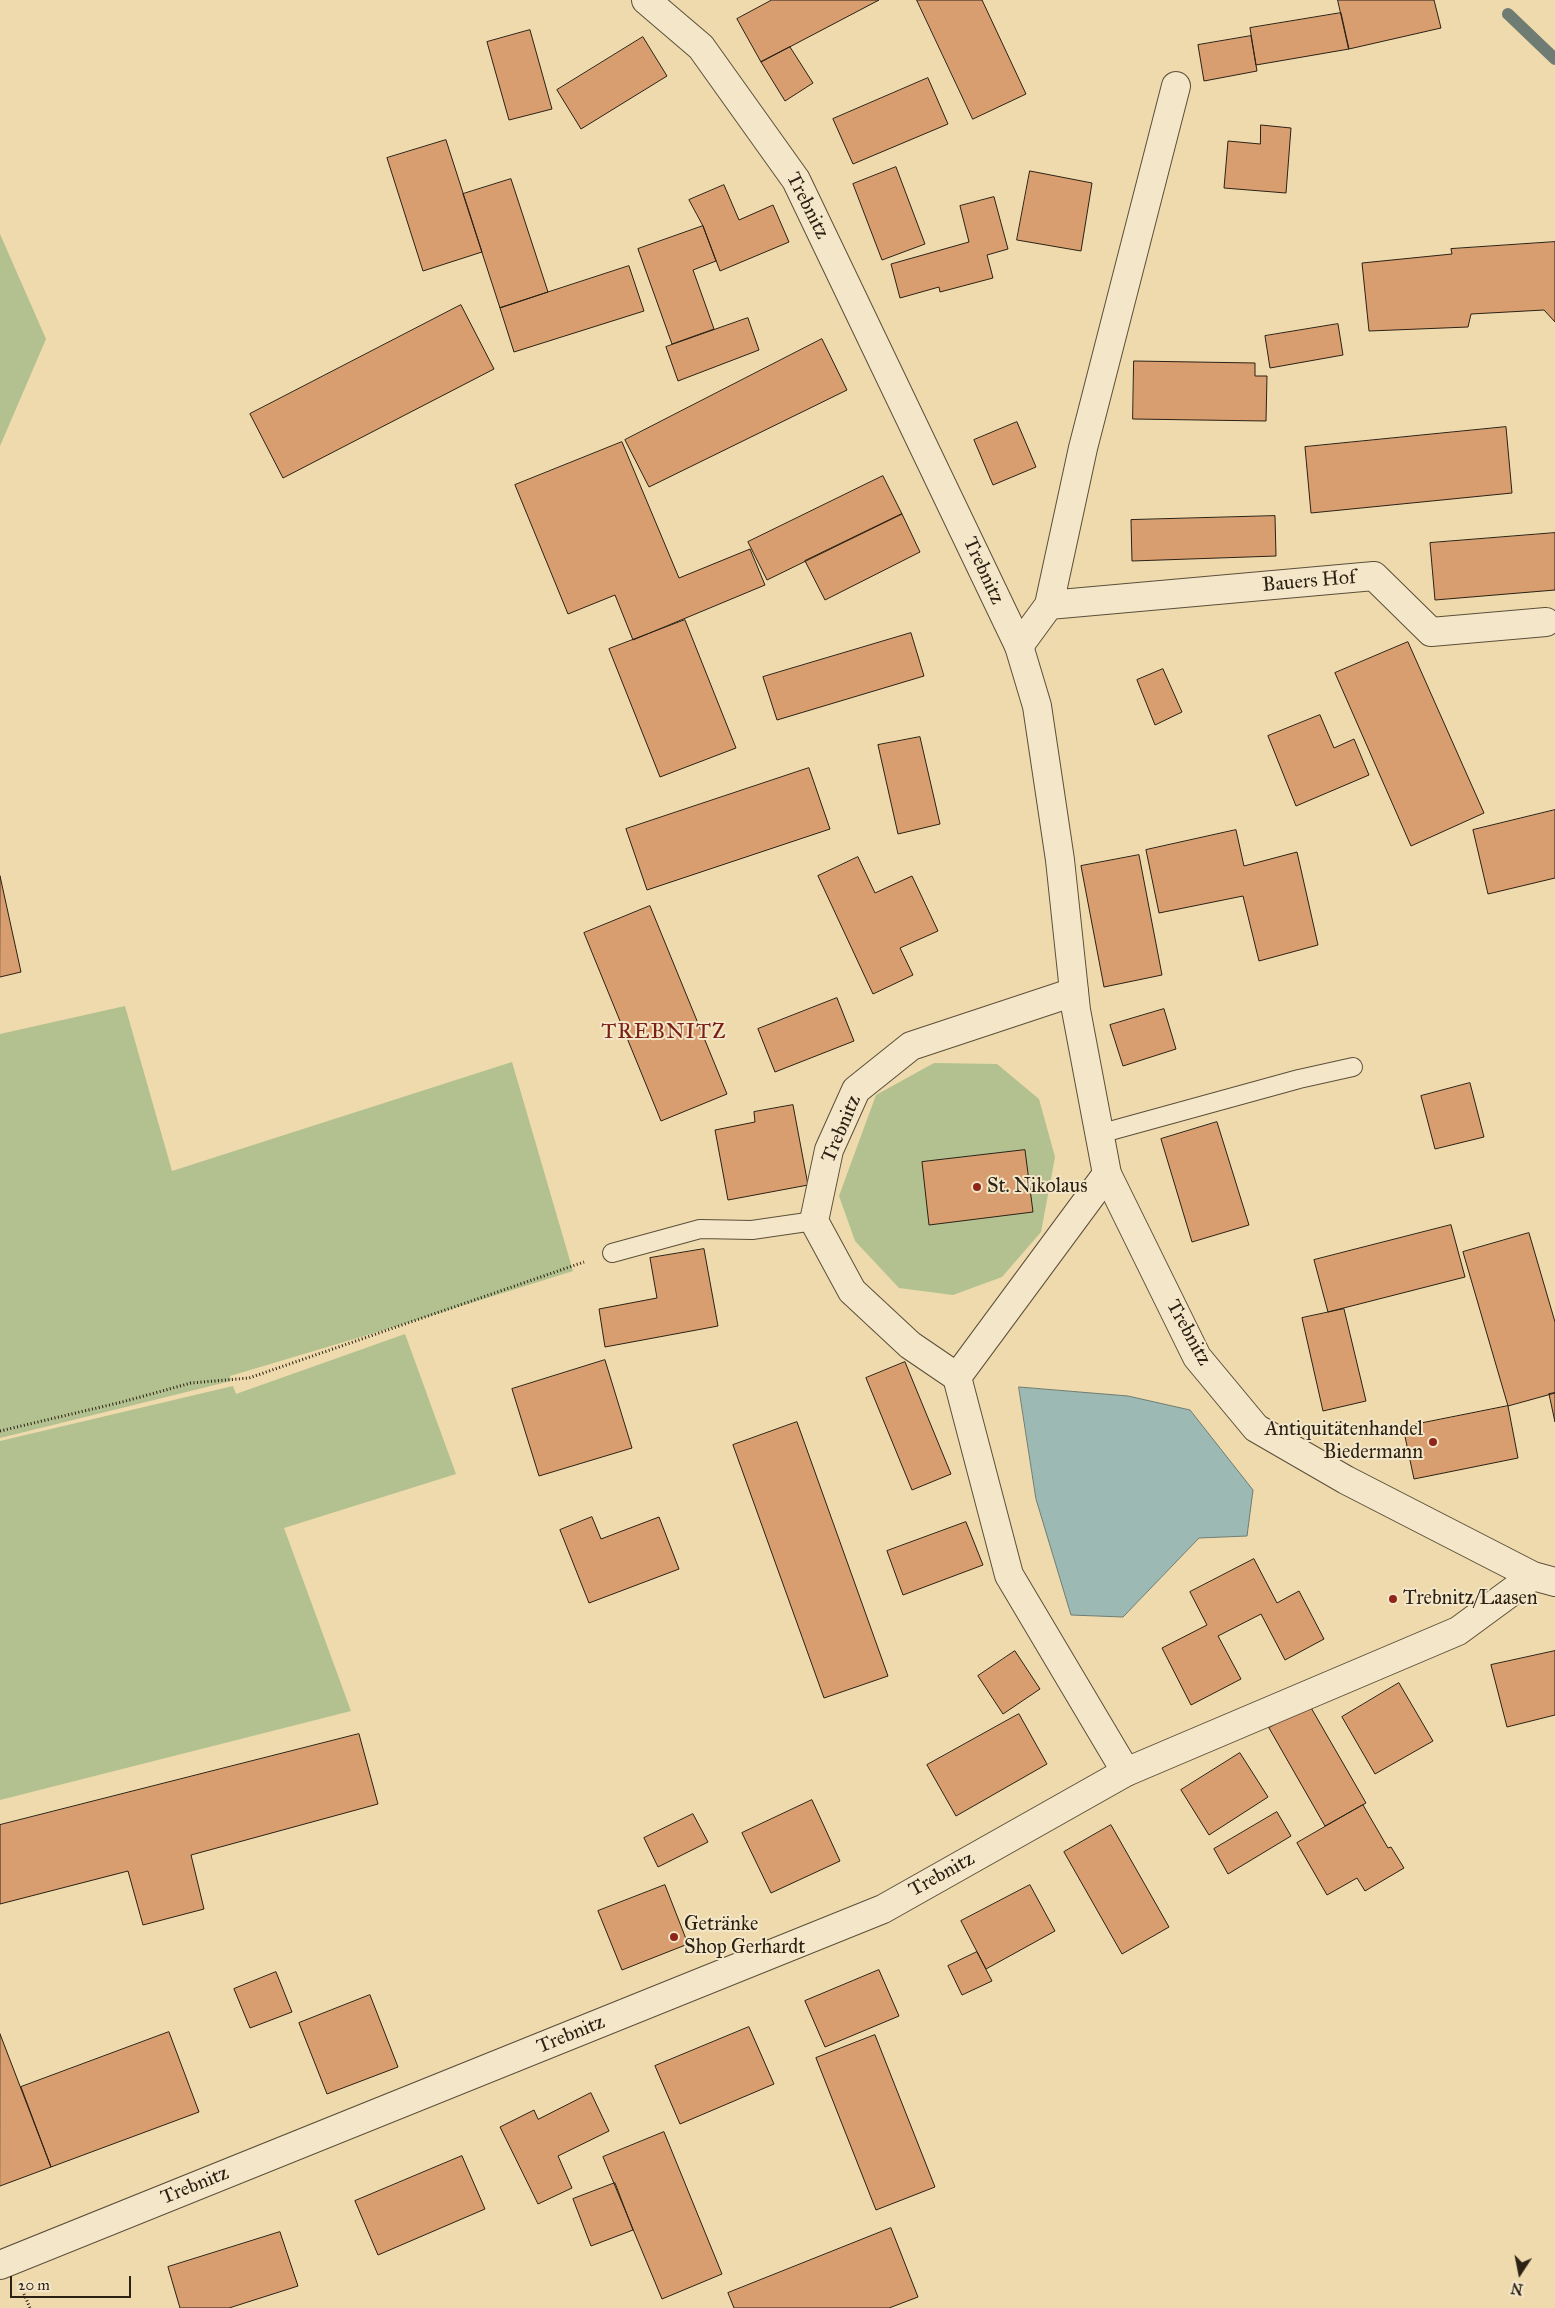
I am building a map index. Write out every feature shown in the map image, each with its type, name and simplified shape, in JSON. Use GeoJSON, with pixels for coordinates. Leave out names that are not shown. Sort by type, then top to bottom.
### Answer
{"type":"FeatureCollection","features":[{"type":"Feature","properties":{"kind":"street","name":"Trebnitz"},"geometry":{"type":"LineString","coordinates":[[646,0],[701,47],[796,180],[1019,646],[1037,706],[1060,860],[1074,992],[1107,1174],[1198,1357],[1256,1428],[1346,1480],[1544,1579]]}},
{"type":"Feature","properties":{"kind":"street"},"geometry":{"type":"LineString","coordinates":[[1019,646],[1050,605],[1083,448],[1176,86]]}},
{"type":"Feature","properties":{"kind":"street","name":"Bauers Hof"},"geometry":{"type":"LineString","coordinates":[[1050,605],[1374,576],[1431,632],[1546,622]]}},
{"type":"Feature","properties":{"kind":"street","name":"Trebnitz"},"geometry":{"type":"LineString","coordinates":[[814,1222],[829,1150],[856,1090],[911,1046],[1074,992]]}},
{"type":"Feature","properties":{"kind":"street"},"geometry":{"type":"LineString","coordinates":[[956,1377],[1107,1174]]}},
{"type":"Feature","properties":{"kind":"street"},"geometry":{"type":"LineString","coordinates":[[814,1222],[852,1291],[910,1345],[956,1377],[1009,1574],[1126,1772]]}},
{"type":"Feature","properties":{"kind":"street","name":"Trebnitz"},"geometry":{"type":"LineString","coordinates":[[0,2265],[883,1909],[1126,1772],[1458,1631],[1544,1579]]}},
{"type":"Feature","properties":{"kind":"lane"},"geometry":{"type":"LineString","coordinates":[[1100,1134],[1299,1079],[1353,1067]]}},
{"type":"Feature","properties":{"kind":"lane"},"geometry":{"type":"LineString","coordinates":[[612,1253],[700,1230],[752,1230],[814,1222]]}},
{"type":"Feature","properties":{"kind":"path"},"geometry":{"type":"LineString","coordinates":[[0,1431],[122,1402],[191,1383],[248,1378],[612,1253]]}},
{"type":"Feature","properties":{"kind":"green space"},"geometry":{"type":"Polygon","coordinates":[[[0,234],[46,339],[0,446],[0,234]]]}},
{"type":"Feature","properties":{"kind":"green space"},"geometry":{"type":"Polygon","coordinates":[[[125,1006],[172,1171],[512,1062],[573,1271],[230,1376],[231,1381],[0,1438],[0,1034],[125,1006]]]}},
{"type":"Feature","properties":{"kind":"green space"},"geometry":{"type":"Polygon","coordinates":[[[934,1063],[997,1064],[1039,1099],[1055,1157],[1041,1232],[1002,1277],[953,1295],[899,1288],[855,1241],[839,1196],[876,1095],[934,1063]]]}},
{"type":"Feature","properties":{"kind":"green space"},"geometry":{"type":"Polygon","coordinates":[[[405,1334],[456,1474],[284,1528],[351,1711],[0,1800],[0,1441],[233,1386],[236,1394],[405,1334]]]}},
{"type":"Feature","properties":{"kind":"water"},"geometry":{"type":"Polygon","coordinates":[[[1019,1387],[1128,1396],[1190,1410],[1253,1490],[1247,1536],[1199,1538],[1123,1617],[1071,1615],[1036,1499],[1019,1387]]]}},
{"type":"Feature","properties":{"kind":"building"},"geometry":{"type":"Polygon","coordinates":[[[772,0],[879,0],[761,62],[737,19],[772,0]]]}},
{"type":"Feature","properties":{"kind":"building"},"geometry":{"type":"Polygon","coordinates":[[[917,0],[982,0],[1026,94],[973,119],[917,0]]]}},
{"type":"Feature","properties":{"kind":"building"},"geometry":{"type":"Polygon","coordinates":[[[1338,0],[1434,0],[1441,28],[1349,49],[1338,0]]]}},
{"type":"Feature","properties":{"kind":"building"},"geometry":{"type":"Polygon","coordinates":[[[1341,13],[1349,49],[1256,65],[1250,28],[1341,13]]]}},
{"type":"Feature","properties":{"kind":"building"},"geometry":{"type":"Polygon","coordinates":[[[530,30],[552,109],[509,120],[487,42],[530,30]]]}},
{"type":"Feature","properties":{"kind":"building"},"geometry":{"type":"Polygon","coordinates":[[[1251,36],[1257,71],[1204,81],[1198,45],[1251,36]]]}},
{"type":"Feature","properties":{"kind":"building"},"geometry":{"type":"Polygon","coordinates":[[[643,37],[667,76],[581,129],[557,90],[643,37]]]}},
{"type":"Feature","properties":{"kind":"building"},"geometry":{"type":"Polygon","coordinates":[[[790,47],[813,83],[785,101],[761,62],[790,47]]]}},
{"type":"Feature","properties":{"kind":"building"},"geometry":{"type":"Polygon","coordinates":[[[928,78],[948,124],[853,164],[833,119],[928,78]]]}},
{"type":"Feature","properties":{"kind":"building"},"geometry":{"type":"Polygon","coordinates":[[[1261,125],[1291,128],[1286,193],[1224,188],[1228,141],[1260,144],[1261,125]]]}},
{"type":"Feature","properties":{"kind":"building"},"geometry":{"type":"Polygon","coordinates":[[[446,140],[482,252],[423,271],[387,158],[446,140]]]}},
{"type":"Feature","properties":{"kind":"building"},"geometry":{"type":"Polygon","coordinates":[[[896,167],[925,244],[882,260],[853,184],[896,167]]]}},
{"type":"Feature","properties":{"kind":"building"},"geometry":{"type":"Polygon","coordinates":[[[1030,171],[1092,183],[1081,251],[1017,240],[1030,171]]]}},
{"type":"Feature","properties":{"kind":"building"},"geometry":{"type":"Polygon","coordinates":[[[511,179],[548,292],[500,308],[463,194],[511,179]]]}},
{"type":"Feature","properties":{"kind":"building"},"geometry":{"type":"Polygon","coordinates":[[[724,185],[739,220],[773,205],[789,242],[720,271],[703,226],[689,200],[724,185]]]}},
{"type":"Feature","properties":{"kind":"building"},"geometry":{"type":"Polygon","coordinates":[[[994,197],[1008,249],[987,255],[993,278],[940,292],[939,287],[900,298],[891,264],[969,242],[960,206],[994,197]]]}},
{"type":"Feature","properties":{"kind":"building"},"geometry":{"type":"Polygon","coordinates":[[[703,226],[716,261],[693,270],[714,329],[672,344],[638,249],[703,226]]]}},
{"type":"Feature","properties":{"kind":"building"},"geometry":{"type":"Polygon","coordinates":[[[1555,242],[1555,322],[1544,310],[1471,314],[1468,327],[1369,331],[1362,263],[1452,254],[1451,249],[1555,242]]]}},
{"type":"Feature","properties":{"kind":"building"},"geometry":{"type":"Polygon","coordinates":[[[629,266],[644,311],[514,352],[500,308],[629,266]]]}},
{"type":"Feature","properties":{"kind":"building"},"geometry":{"type":"Polygon","coordinates":[[[461,305],[494,369],[283,478],[250,414],[461,305]]]}},
{"type":"Feature","properties":{"kind":"building"},"geometry":{"type":"Polygon","coordinates":[[[748,318],[759,350],[678,381],[666,347],[748,318]]]}},
{"type":"Feature","properties":{"kind":"building"},"geometry":{"type":"Polygon","coordinates":[[[1338,324],[1343,355],[1270,368],[1265,336],[1338,324]]]}},
{"type":"Feature","properties":{"kind":"building"},"geometry":{"type":"Polygon","coordinates":[[[822,339],[847,390],[649,487],[625,440],[822,339]]]}},
{"type":"Feature","properties":{"kind":"building"},"geometry":{"type":"Polygon","coordinates":[[[1134,361],[1255,363],[1255,376],[1267,376],[1266,421],[1133,419],[1134,361]]]}},
{"type":"Feature","properties":{"kind":"building"},"geometry":{"type":"Polygon","coordinates":[[[1017,422],[1036,467],[993,485],[974,440],[1017,422]]]}},
{"type":"Feature","properties":{"kind":"building"},"geometry":{"type":"Polygon","coordinates":[[[1506,427],[1512,493],[1311,513],[1305,447],[1506,427]]]}},
{"type":"Feature","properties":{"kind":"building"},"geometry":{"type":"Polygon","coordinates":[[[622,442],[679,578],[750,549],[765,585],[633,640],[615,595],[568,614],[515,485],[622,442]]]}},
{"type":"Feature","properties":{"kind":"building"},"geometry":{"type":"Polygon","coordinates":[[[883,476],[902,514],[767,580],[748,542],[883,476]]]}},
{"type":"Feature","properties":{"kind":"building"},"geometry":{"type":"Polygon","coordinates":[[[902,514],[920,552],[825,600],[805,561],[902,514]]]}},
{"type":"Feature","properties":{"kind":"building"},"geometry":{"type":"Polygon","coordinates":[[[1275,516],[1276,556],[1132,561],[1131,520],[1275,516]]]}},
{"type":"Feature","properties":{"kind":"building"},"geometry":{"type":"Polygon","coordinates":[[[1555,533],[1555,590],[1435,600],[1430,543],[1555,533]]]}},
{"type":"Feature","properties":{"kind":"building"},"geometry":{"type":"Polygon","coordinates":[[[685,620],[736,748],[660,777],[609,649],[685,620]]]}},
{"type":"Feature","properties":{"kind":"building"},"geometry":{"type":"Polygon","coordinates":[[[911,633],[924,676],[777,720],[763,677],[911,633]]]}},
{"type":"Feature","properties":{"kind":"building"},"geometry":{"type":"Polygon","coordinates":[[[1408,642],[1484,813],[1411,846],[1335,673],[1408,642]]]}},
{"type":"Feature","properties":{"kind":"building"},"geometry":{"type":"Polygon","coordinates":[[[1163,669],[1182,712],[1155,725],[1137,680],[1163,669]]]}},
{"type":"Feature","properties":{"kind":"building"},"geometry":{"type":"Polygon","coordinates":[[[1320,715],[1334,748],[1354,739],[1369,775],[1296,806],[1268,736],[1320,715]]]}},
{"type":"Feature","properties":{"kind":"building"},"geometry":{"type":"Polygon","coordinates":[[[920,737],[940,824],[898,834],[878,745],[920,737]]]}},
{"type":"Feature","properties":{"kind":"building"},"geometry":{"type":"Polygon","coordinates":[[[809,768],[830,829],[647,890],[626,829],[809,768]]]}},
{"type":"Feature","properties":{"kind":"building"},"geometry":{"type":"Polygon","coordinates":[[[1555,810],[1555,878],[1488,894],[1473,830],[1555,810]]]}},
{"type":"Feature","properties":{"kind":"building"},"geometry":{"type":"Polygon","coordinates":[[[1236,830],[1244,866],[1297,852],[1318,945],[1259,961],[1243,896],[1159,913],[1146,850],[1236,830]]]}},
{"type":"Feature","properties":{"kind":"building"},"geometry":{"type":"Polygon","coordinates":[[[1139,855],[1162,975],[1104,987],[1081,866],[1139,855]]]}},
{"type":"Feature","properties":{"kind":"building"},"geometry":{"type":"Polygon","coordinates":[[[858,857],[875,893],[912,876],[938,931],[900,948],[913,975],[873,994],[818,876],[858,857]]]}},
{"type":"Feature","properties":{"kind":"building"},"geometry":{"type":"Polygon","coordinates":[[[0,876],[21,972],[0,977],[0,876]]]}},
{"type":"Feature","properties":{"kind":"building"},"geometry":{"type":"Polygon","coordinates":[[[650,906],[727,1094],[661,1121],[584,933],[650,906]]]}},
{"type":"Feature","properties":{"kind":"building"},"geometry":{"type":"Polygon","coordinates":[[[837,998],[854,1041],[775,1072],[758,1029],[837,998]]]}},
{"type":"Feature","properties":{"kind":"building"},"geometry":{"type":"Polygon","coordinates":[[[1164,1009],[1176,1049],[1123,1066],[1110,1025],[1164,1009]]]}},
{"type":"Feature","properties":{"kind":"building"},"geometry":{"type":"Polygon","coordinates":[[[1470,1083],[1484,1137],[1435,1149],[1421,1096],[1470,1083]]]}},
{"type":"Feature","properties":{"kind":"building"},"geometry":{"type":"Polygon","coordinates":[[[793,1105],[808,1185],[728,1200],[715,1130],[755,1122],[754,1112],[793,1105]]]}},
{"type":"Feature","properties":{"kind":"building"},"geometry":{"type":"Polygon","coordinates":[[[1217,1122],[1249,1225],[1192,1242],[1161,1139],[1217,1122]]]}},
{"type":"Feature","properties":{"kind":"building","name":"St. Nikolaus"},"geometry":{"type":"Polygon","coordinates":[[[1025,1150],[1033,1212],[929,1225],[922,1162],[1025,1150]]]}},
{"type":"Feature","properties":{"kind":"building"},"geometry":{"type":"Polygon","coordinates":[[[1451,1225],[1465,1277],[1328,1312],[1314,1260],[1451,1225]]]}},
{"type":"Feature","properties":{"kind":"building"},"geometry":{"type":"Polygon","coordinates":[[[1529,1233],[1555,1322],[1555,1393],[1508,1406],[1463,1252],[1529,1233]]]}},
{"type":"Feature","properties":{"kind":"building"},"geometry":{"type":"Polygon","coordinates":[[[704,1249],[718,1326],[605,1347],[599,1309],[657,1298],[650,1258],[704,1249]]]}},
{"type":"Feature","properties":{"kind":"building"},"geometry":{"type":"Polygon","coordinates":[[[1344,1309],[1366,1401],[1323,1411],[1302,1318],[1344,1309]]]}},
{"type":"Feature","properties":{"kind":"building"},"geometry":{"type":"Polygon","coordinates":[[[605,1360],[632,1448],[539,1476],[512,1389],[605,1360]]]}},
{"type":"Feature","properties":{"kind":"building"},"geometry":{"type":"Polygon","coordinates":[[[905,1362],[951,1474],[912,1490],[866,1378],[905,1362]]]}},
{"type":"Feature","properties":{"kind":"building"},"geometry":{"type":"Polygon","coordinates":[[[1555,1393],[1555,1422],[1549,1394],[1555,1393]]]}},
{"type":"Feature","properties":{"kind":"building"},"geometry":{"type":"Polygon","coordinates":[[[1508,1406],[1518,1458],[1414,1479],[1403,1427],[1508,1406]]]}},
{"type":"Feature","properties":{"kind":"building"},"geometry":{"type":"Polygon","coordinates":[[[797,1422],[888,1676],[824,1698],[733,1445],[797,1422]]]}},
{"type":"Feature","properties":{"kind":"building"},"geometry":{"type":"Polygon","coordinates":[[[592,1517],[601,1539],[659,1517],[679,1569],[589,1603],[560,1530],[592,1517]]]}},
{"type":"Feature","properties":{"kind":"building"},"geometry":{"type":"Polygon","coordinates":[[[966,1522],[983,1565],[903,1595],[887,1551],[966,1522]]]}},
{"type":"Feature","properties":{"kind":"building"},"geometry":{"type":"Polygon","coordinates":[[[1254,1559],[1277,1603],[1299,1591],[1324,1639],[1285,1660],[1261,1614],[1218,1636],[1241,1679],[1191,1705],[1162,1648],[1207,1625],[1190,1592],[1254,1559]]]}},
{"type":"Feature","properties":{"kind":"building"},"geometry":{"type":"Polygon","coordinates":[[[1015,1651],[1040,1689],[1003,1714],[978,1676],[1015,1651]]]}},
{"type":"Feature","properties":{"kind":"building"},"geometry":{"type":"Polygon","coordinates":[[[1555,1651],[1555,1715],[1507,1727],[1491,1665],[1555,1651]]]}},
{"type":"Feature","properties":{"kind":"building"},"geometry":{"type":"Polygon","coordinates":[[[1399,1683],[1433,1741],[1375,1774],[1342,1717],[1399,1683]]]}},
{"type":"Feature","properties":{"kind":"building"},"geometry":{"type":"Polygon","coordinates":[[[1310,1706],[1366,1803],[1325,1826],[1269,1728],[1310,1706]]]}},
{"type":"Feature","properties":{"kind":"building"},"geometry":{"type":"Polygon","coordinates":[[[1019,1714],[1047,1764],[956,1816],[927,1765],[1019,1714]]]}},
{"type":"Feature","properties":{"kind":"building"},"geometry":{"type":"Polygon","coordinates":[[[359,1734],[378,1804],[191,1855],[204,1909],[143,1925],[128,1871],[0,1904],[0,1825],[359,1734]]]}},
{"type":"Feature","properties":{"kind":"building"},"geometry":{"type":"Polygon","coordinates":[[[1240,1753],[1268,1797],[1209,1835],[1181,1790],[1240,1753]]]}},
{"type":"Feature","properties":{"kind":"building"},"geometry":{"type":"Polygon","coordinates":[[[812,1800],[840,1861],[771,1893],[742,1833],[812,1800]]]}},
{"type":"Feature","properties":{"kind":"building"},"geometry":{"type":"Polygon","coordinates":[[[1363,1805],[1388,1848],[1391,1847],[1404,1868],[1365,1891],[1357,1878],[1327,1895],[1297,1843],[1363,1805]]]}},
{"type":"Feature","properties":{"kind":"building"},"geometry":{"type":"Polygon","coordinates":[[[1277,1812],[1291,1836],[1228,1874],[1214,1849],[1277,1812]]]}},
{"type":"Feature","properties":{"kind":"building"},"geometry":{"type":"Polygon","coordinates":[[[693,1814],[708,1842],[658,1867],[644,1838],[693,1814]]]}},
{"type":"Feature","properties":{"kind":"building"},"geometry":{"type":"Polygon","coordinates":[[[1111,1825],[1169,1927],[1122,1954],[1064,1852],[1111,1825]]]}},
{"type":"Feature","properties":{"kind":"building"},"geometry":{"type":"Polygon","coordinates":[[[665,1885],[688,1944],[622,1970],[598,1911],[665,1885]]]}},
{"type":"Feature","properties":{"kind":"building"},"geometry":{"type":"Polygon","coordinates":[[[1030,1885],[1055,1931],[986,1969],[961,1921],[1030,1885]]]}},
{"type":"Feature","properties":{"kind":"building"},"geometry":{"type":"Polygon","coordinates":[[[977,1952],[992,1981],[962,1995],[948,1966],[977,1952]]]}},
{"type":"Feature","properties":{"kind":"building"},"geometry":{"type":"Polygon","coordinates":[[[879,1970],[899,2016],[825,2047],[805,2001],[879,1970]]]}},
{"type":"Feature","properties":{"kind":"building"},"geometry":{"type":"Polygon","coordinates":[[[276,1972],[292,2012],[250,2028],[234,1989],[276,1972]]]}},
{"type":"Feature","properties":{"kind":"building"},"geometry":{"type":"Polygon","coordinates":[[[370,1995],[398,2067],[327,2094],[299,2023],[370,1995]]]}},
{"type":"Feature","properties":{"kind":"building"},"geometry":{"type":"Polygon","coordinates":[[[749,2027],[774,2084],[680,2124],[655,2066],[749,2027]]]}},
{"type":"Feature","properties":{"kind":"building"},"geometry":{"type":"Polygon","coordinates":[[[169,2032],[199,2112],[51,2167],[21,2087],[169,2032]]]}},
{"type":"Feature","properties":{"kind":"building"},"geometry":{"type":"Polygon","coordinates":[[[0,2034],[51,2167],[0,2186],[0,2034]]]}},
{"type":"Feature","properties":{"kind":"building"},"geometry":{"type":"Polygon","coordinates":[[[875,2035],[935,2187],[876,2210],[816,2058],[875,2035]]]}},
{"type":"Feature","properties":{"kind":"building"},"geometry":{"type":"Polygon","coordinates":[[[591,2093],[609,2131],[558,2156],[572,2188],[538,2204],[500,2127],[534,2110],[538,2119],[591,2093]]]}},
{"type":"Feature","properties":{"kind":"building"},"geometry":{"type":"Polygon","coordinates":[[[664,2132],[722,2274],[662,2299],[603,2157],[664,2132]]]}},
{"type":"Feature","properties":{"kind":"building"},"geometry":{"type":"Polygon","coordinates":[[[462,2156],[485,2209],[378,2255],[355,2201],[462,2156]]]}},
{"type":"Feature","properties":{"kind":"building"},"geometry":{"type":"Polygon","coordinates":[[[615,2183],[633,2230],[591,2246],[573,2199],[615,2183]]]}},
{"type":"Feature","properties":{"kind":"building"},"geometry":{"type":"Polygon","coordinates":[[[891,2228],[918,2297],[889,2308],[734,2308],[728,2293],[891,2228]]]}},
{"type":"Feature","properties":{"kind":"building"},"geometry":{"type":"Polygon","coordinates":[[[280,2232],[298,2286],[229,2308],[180,2308],[168,2267],[280,2232]]]}},
{"type":"Feature","properties":{"kind":"waterway"},"geometry":{"type":"LineString","coordinates":[[1508,14],[1555,59]]}},
{"type":"Feature","properties":{"kind":"place","name":"St. Nikolaus"},"geometry":{"type":"Point","coordinates":[977,1187]}},
{"type":"Feature","properties":{"kind":"place","name":"Antiquitätenhandel Biedermann"},"geometry":{"type":"Point","coordinates":[1433,1442]}},
{"type":"Feature","properties":{"kind":"place","name":"Trebnitz/Laasen"},"geometry":{"type":"Point","coordinates":[1393,1599]}},
{"type":"Feature","properties":{"kind":"place","name":"Getränke Shop Gerhardt"},"geometry":{"type":"Point","coordinates":[674,1937]}},
{"type":"Feature","properties":{"kind":"district","name":"TREBNITZ"},"geometry":{"type":"Point","coordinates":[664,1033]}}]}
